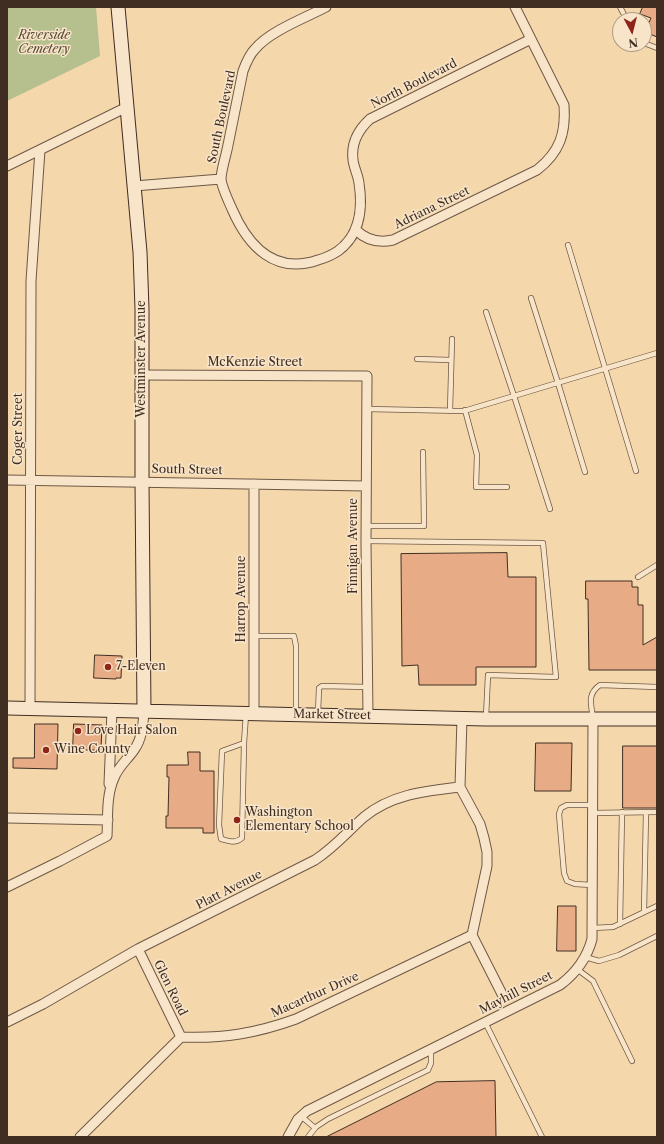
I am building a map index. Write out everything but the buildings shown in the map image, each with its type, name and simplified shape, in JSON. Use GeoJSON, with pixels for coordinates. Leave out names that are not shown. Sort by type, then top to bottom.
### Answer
{"type":"FeatureCollection","features":[{"type":"Feature","properties":{"kind":"street","name":"Westminster Avenue"},"geometry":{"type":"LineString","coordinates":[[118,7],[140,252],[142,309],[144,712]]}},
{"type":"Feature","properties":{"kind":"street","name":"South Boulevard"},"geometry":{"type":"LineString","coordinates":[[221,179],[243,71],[248,59],[254,50],[271,36],[326,7]]}},
{"type":"Feature","properties":{"kind":"street"},"geometry":{"type":"LineString","coordinates":[[515,7],[531,39]]}},
{"type":"Feature","properties":{"kind":"street","name":"Adriana Street"},"geometry":{"type":"LineString","coordinates":[[356,230],[367,238],[376,241],[385,242],[393,240],[537,170],[546,163],[557,148],[564,131],[564,105],[531,39]]}},
{"type":"Feature","properties":{"kind":"street","name":"North Boulevard"},"geometry":{"type":"LineString","coordinates":[[356,230],[360,219],[361,206],[359,183],[353,160],[353,151],[359,132],[366,123],[370,119],[531,39]]}},
{"type":"Feature","properties":{"kind":"street"},"geometry":{"type":"LineString","coordinates":[[7,166],[128,107]]}},
{"type":"Feature","properties":{"kind":"street","name":"Coger Street"},"geometry":{"type":"LineString","coordinates":[[30,708],[31,281],[40,150]]}},
{"type":"Feature","properties":{"kind":"street"},"geometry":{"type":"LineString","coordinates":[[134,186],[221,179],[228,200],[243,232],[258,249],[267,256],[279,262],[301,264],[326,257],[337,252],[346,244],[356,230]]}},
{"type":"Feature","properties":{"kind":"street","name":"McKenzie Street"},"geometry":{"type":"LineString","coordinates":[[142,375],[368,376]]}},
{"type":"Feature","properties":{"kind":"street","name":"Finnigan Avenue"},"geometry":{"type":"LineString","coordinates":[[368,376],[366,486],[368,716]]}},
{"type":"Feature","properties":{"kind":"street","name":"South Street"},"geometry":{"type":"LineString","coordinates":[[7,480],[142,481],[366,486]]}},
{"type":"Feature","properties":{"kind":"street","name":"Harrop Avenue"},"geometry":{"type":"LineString","coordinates":[[250,714],[254,636],[254,484]]}},
{"type":"Feature","properties":{"kind":"street","name":"Market Street"},"geometry":{"type":"LineString","coordinates":[[7,708],[486,719],[657,719]]}},
{"type":"Feature","properties":{"kind":"street"},"geometry":{"type":"LineString","coordinates":[[7,887],[107,836],[112,711]]}},
{"type":"Feature","properties":{"kind":"street"},"geometry":{"type":"LineString","coordinates":[[109,795],[117,772],[134,750],[139,740],[144,712]]}},
{"type":"Feature","properties":{"kind":"street"},"geometry":{"type":"LineString","coordinates":[[462,718],[460,788],[480,824],[484,838],[487,866],[472,935],[503,996]]}},
{"type":"Feature","properties":{"kind":"street","name":"Mayhill Street"},"geometry":{"type":"LineString","coordinates":[[288,1137],[292,1128],[307,1111],[560,985],[577,969],[589,948],[592,939],[593,718]]}},
{"type":"Feature","properties":{"kind":"street","name":"Platt Avenue"},"geometry":{"type":"LineString","coordinates":[[7,1022],[49,1001],[138,950],[316,860],[330,850],[366,816],[381,806],[398,798],[416,793],[460,788]]}},
{"type":"Feature","properties":{"kind":"street"},"geometry":{"type":"LineString","coordinates":[[7,818],[108,820]]}},
{"type":"Feature","properties":{"kind":"street","name":"Macarthur Drive"},"geometry":{"type":"LineString","coordinates":[[181,1037],[226,1037],[272,1028],[296,1019],[472,935]]}},
{"type":"Feature","properties":{"kind":"street","name":"Glen Road"},"geometry":{"type":"LineString","coordinates":[[138,950],[181,1037]]}},
{"type":"Feature","properties":{"kind":"street"},"geometry":{"type":"LineString","coordinates":[[80,1137],[181,1037]]}},
{"type":"Feature","properties":{"kind":"lane"},"geometry":{"type":"LineString","coordinates":[[568,245],[636,471]]}},
{"type":"Feature","properties":{"kind":"lane"},"geometry":{"type":"LineString","coordinates":[[531,298],[585,472]]}},
{"type":"Feature","properties":{"kind":"lane"},"geometry":{"type":"LineString","coordinates":[[486,312],[550,509]]}},
{"type":"Feature","properties":{"kind":"lane"},"geometry":{"type":"LineString","coordinates":[[450,410],[452,339]]}},
{"type":"Feature","properties":{"kind":"lane"},"geometry":{"type":"LineString","coordinates":[[367,409],[465,410],[657,353]]}},
{"type":"Feature","properties":{"kind":"lane"},"geometry":{"type":"LineString","coordinates":[[418,359],[451,360]]}},
{"type":"Feature","properties":{"kind":"lane"},"geometry":{"type":"LineString","coordinates":[[465,410],[477,455],[476,487],[507,487]]}},
{"type":"Feature","properties":{"kind":"lane"},"geometry":{"type":"LineString","coordinates":[[366,526],[424,526],[423,452]]}},
{"type":"Feature","properties":{"kind":"lane"},"geometry":{"type":"LineString","coordinates":[[366,541],[543,543],[556,677],[488,675],[486,719]]}},
{"type":"Feature","properties":{"kind":"lane"},"geometry":{"type":"LineString","coordinates":[[638,577],[657,565]]}},
{"type":"Feature","properties":{"kind":"lane"},"geometry":{"type":"LineString","coordinates":[[254,636],[294,636],[296,646],[296,715]]}},
{"type":"Feature","properties":{"kind":"lane"},"geometry":{"type":"LineString","coordinates":[[593,718],[591,696],[594,689],[600,684],[657,687]]}},
{"type":"Feature","properties":{"kind":"lane"},"geometry":{"type":"LineString","coordinates":[[318,715],[319,688],[322,686],[367,687]]}},
{"type":"Feature","properties":{"kind":"lane"},"geometry":{"type":"LineString","coordinates":[[244,743],[222,752],[219,825],[221,839],[230,842],[237,842],[242,838],[244,743],[250,714]]}},
{"type":"Feature","properties":{"kind":"lane"},"geometry":{"type":"LineString","coordinates":[[592,885],[575,884],[567,881],[564,873],[559,814],[561,808],[568,805],[622,812],[657,812]]}},
{"type":"Feature","properties":{"kind":"lane"},"geometry":{"type":"LineString","coordinates":[[620,924],[622,812]]}},
{"type":"Feature","properties":{"kind":"lane"},"geometry":{"type":"LineString","coordinates":[[644,912],[646,812]]}},
{"type":"Feature","properties":{"kind":"lane"},"geometry":{"type":"LineString","coordinates":[[592,928],[613,927],[657,906]]}},
{"type":"Feature","properties":{"kind":"lane"},"geometry":{"type":"LineString","coordinates":[[584,957],[599,961],[619,955],[657,936]]}},
{"type":"Feature","properties":{"kind":"lane"},"geometry":{"type":"LineString","coordinates":[[577,969],[593,981],[632,1061]]}},
{"type":"Feature","properties":{"kind":"lane"},"geometry":{"type":"LineString","coordinates":[[485,1022],[542,1137]]}},
{"type":"Feature","properties":{"kind":"lane"},"geometry":{"type":"LineString","coordinates":[[308,1137],[315,1128],[328,1119],[428,1070],[431,1063],[431,1049]]}},
{"type":"Feature","properties":{"kind":"lane"},"geometry":{"type":"LineString","coordinates":[[301,1116],[315,1128]]}},
{"type":"Feature","properties":{"kind":"green space","name":"Riverside Cemetery"},"geometry":{"type":"Polygon","coordinates":[[[7,7],[96,7],[100,56],[7,101],[7,7]]]}},
{"type":"Feature","properties":{"kind":"place","name":"7-Eleven"},"geometry":{"type":"Point","coordinates":[108,667]}},
{"type":"Feature","properties":{"kind":"place","name":"Love Hair Salon"},"geometry":{"type":"Point","coordinates":[78,731]}},
{"type":"Feature","properties":{"kind":"place","name":"Wine County"},"geometry":{"type":"Point","coordinates":[46,750]}},
{"type":"Feature","properties":{"kind":"place","name":"Washington Elementary School"},"geometry":{"type":"Point","coordinates":[237,820]}}]}
